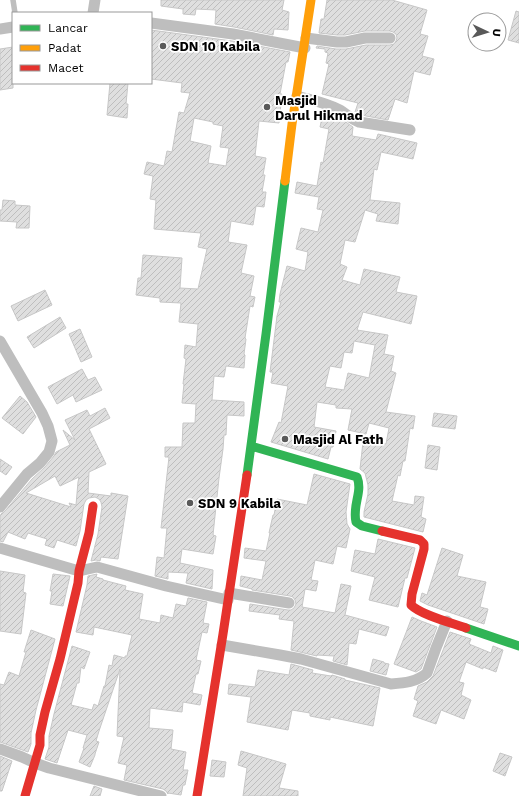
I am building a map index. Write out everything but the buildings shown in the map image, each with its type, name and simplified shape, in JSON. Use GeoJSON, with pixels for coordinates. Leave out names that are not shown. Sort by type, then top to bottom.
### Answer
{"type":"FeatureCollection","features":[{"type":"Feature","properties":{"kind":"main road"},"geometry":{"type":"LineString","coordinates":[[197,796],[242,512],[292,123],[311,0]]}},
{"type":"Feature","properties":{"kind":"main road"},"geometry":{"type":"LineString","coordinates":[[251,446],[357,477],[360,481],[355,510],[356,522],[362,526],[420,540],[424,544],[412,594],[411,605],[424,613],[519,646]]}},
{"type":"Feature","properties":{"kind":"main road"},"geometry":{"type":"LineString","coordinates":[[25,796],[40,746],[40,735],[45,712],[77,589],[79,571],[89,533],[93,506]]}},
{"type":"Feature","properties":{"kind":"street"},"geometry":{"type":"LineString","coordinates":[[93,12],[95,0]]}},
{"type":"Feature","properties":{"kind":"street"},"geometry":{"type":"LineString","coordinates":[[152,23],[305,43],[346,42],[365,38],[390,38]]}},
{"type":"Feature","properties":{"kind":"street"},"geometry":{"type":"LineString","coordinates":[[0,29],[12,27]]}},
{"type":"Feature","properties":{"kind":"street"},"geometry":{"type":"LineString","coordinates":[[297,96],[325,103],[340,110],[352,119],[359,122],[410,130]]}},
{"type":"Feature","properties":{"kind":"street"},"geometry":{"type":"LineString","coordinates":[[0,340],[42,413],[48,426],[52,441],[49,452],[0,507]]}},
{"type":"Feature","properties":{"kind":"street"},"geometry":{"type":"LineString","coordinates":[[0,548],[79,571],[96,567],[166,586],[229,597],[289,603]]}},
{"type":"Feature","properties":{"kind":"street"},"geometry":{"type":"LineString","coordinates":[[222,645],[301,659],[391,684],[404,683],[415,681],[427,673],[447,621]]}},
{"type":"Feature","properties":{"kind":"street"},"geometry":{"type":"LineString","coordinates":[[0,749],[34,763],[67,773],[161,796]]}},
{"type":"Feature","properties":{"kind":"lane"},"geometry":{"type":"LineString","coordinates":[[13,0],[15,12]]}},
{"type":"Feature","properties":{"kind":"traffic: fast"},"geometry":{"type":"LineString","coordinates":[[247,475],[285,181]]}},
{"type":"Feature","properties":{"kind":"traffic: fast"},"geometry":{"type":"LineString","coordinates":[[251,446],[357,477],[359,488],[355,510],[356,522],[362,526],[382,531]]}},
{"type":"Feature","properties":{"kind":"traffic: fast"},"geometry":{"type":"LineString","coordinates":[[466,628],[519,646]]}},
{"type":"Feature","properties":{"kind":"traffic: slow"},"geometry":{"type":"LineString","coordinates":[[285,181],[311,0]]}},
{"type":"Feature","properties":{"kind":"traffic: jam"},"geometry":{"type":"LineString","coordinates":[[197,796],[247,475]]}},
{"type":"Feature","properties":{"kind":"traffic: jam"},"geometry":{"type":"LineString","coordinates":[[25,796],[40,745],[40,735],[45,712],[60,659],[78,583],[79,571],[89,533],[93,506]]}},
{"type":"Feature","properties":{"kind":"traffic: jam"},"geometry":{"type":"LineString","coordinates":[[382,531],[420,540],[424,544],[412,594],[411,605],[429,615],[466,628]]}},
{"type":"Feature","properties":{"kind":"place","name":"SDN 10 Kabila"},"geometry":{"type":"Point","coordinates":[163,46]}},
{"type":"Feature","properties":{"kind":"place","name":"Masjid Darul Hikmad"},"geometry":{"type":"Point","coordinates":[267,107]}},
{"type":"Feature","properties":{"kind":"place","name":"Masjid Al Fath"},"geometry":{"type":"Point","coordinates":[285,439]}},
{"type":"Feature","properties":{"kind":"place","name":"SDN 9 Kabila"},"geometry":{"type":"Point","coordinates":[190,503]}}]}
